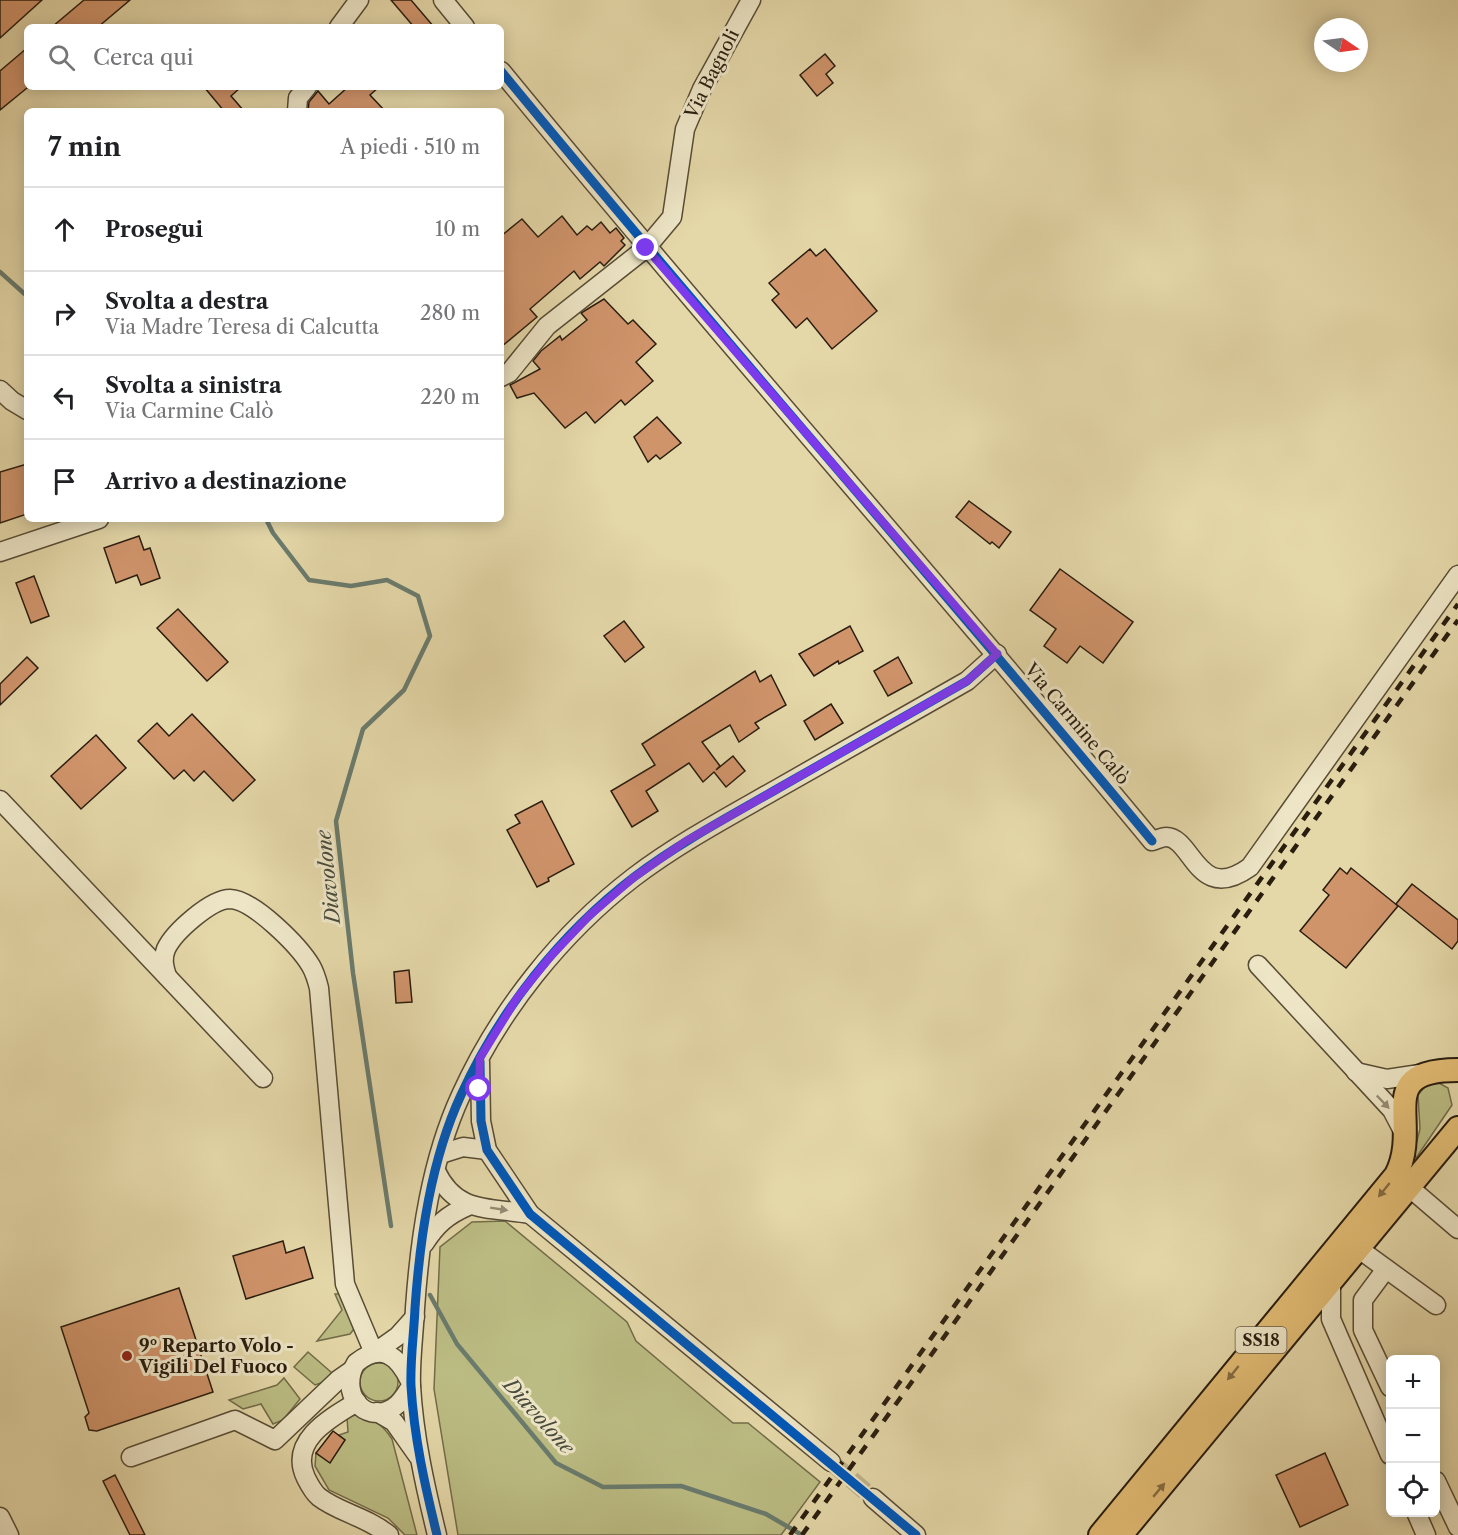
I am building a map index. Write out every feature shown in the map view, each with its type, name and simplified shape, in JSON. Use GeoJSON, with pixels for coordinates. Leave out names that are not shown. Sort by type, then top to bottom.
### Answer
{"type":"FeatureCollection","features":[{"type":"Feature","properties":{"kind":"main road"},"geometry":{"type":"LineString","coordinates":[[1427,1072],[1458,1070]]}},
{"type":"Feature","properties":{"kind":"main road"},"geometry":{"type":"LineString","coordinates":[[1427,1072],[1451,1075],[1458,1081]]}},
{"type":"Feature","properties":{"kind":"main road","name":"SS18"},"geometry":{"type":"LineString","coordinates":[[1100,1535],[1396,1175],[1404,1155],[1406,1093],[1409,1085],[1427,1072]]}},
{"type":"Feature","properties":{"kind":"main road","name":"SS18"},"geometry":{"type":"LineString","coordinates":[[1428,1165],[1458,1120]]}},
{"type":"Feature","properties":{"kind":"main road","name":"SS18"},"geometry":{"type":"LineString","coordinates":[[1122,1535],[1458,1128]]}},
{"type":"Feature","properties":{"kind":"street"},"geometry":{"type":"LineString","coordinates":[[341,24],[359,0]]}},
{"type":"Feature","properties":{"kind":"street"},"geometry":{"type":"LineString","coordinates":[[443,0],[463,24]]}},
{"type":"Feature","properties":{"kind":"street","name":"Via Bagnoli"},"geometry":{"type":"LineString","coordinates":[[646,248],[672,217],[685,129],[702,89],[751,0]]}},
{"type":"Feature","properties":{"kind":"street","name":"Via Carmine Calò"},"geometry":{"type":"LineString","coordinates":[[504,75],[646,248],[997,654],[1152,841],[1166,837],[1177,841],[1199,870],[1216,877],[1236,877],[1250,867],[1458,575]]}},
{"type":"Feature","properties":{"kind":"street"},"geometry":{"type":"LineString","coordinates":[[297,108],[298,98],[305,90]]}},
{"type":"Feature","properties":{"kind":"street"},"geometry":{"type":"LineString","coordinates":[[504,376],[509,373],[547,326],[646,248]]}},
{"type":"Feature","properties":{"kind":"street"},"geometry":{"type":"LineString","coordinates":[[0,390],[24,408]]}},
{"type":"Feature","properties":{"kind":"street"},"geometry":{"type":"LineString","coordinates":[[0,552],[90,522]]}},
{"type":"Feature","properties":{"kind":"street"},"geometry":{"type":"LineString","coordinates":[[436,1535],[419,1457],[411,1384],[421,1248],[438,1163],[460,1096],[480,1058],[517,998],[551,956],[589,916],[633,878],[686,841],[967,681],[997,654]]}},
{"type":"Feature","properties":{"kind":"street"},"geometry":{"type":"LineString","coordinates":[[0,800],[263,1078]]}},
{"type":"Feature","properties":{"kind":"street"},"geometry":{"type":"LineString","coordinates":[[167,976],[163,962],[171,941],[208,906],[228,899],[238,900],[258,910],[311,966],[319,988],[345,1284],[374,1353]]}},
{"type":"Feature","properties":{"kind":"street"},"geometry":{"type":"LineString","coordinates":[[1258,965],[1354,1072],[1392,1110],[1406,1137]]}},
{"type":"Feature","properties":{"kind":"street"},"geometry":{"type":"LineString","coordinates":[[480,1058],[481,1121],[487,1150],[531,1214],[831,1462]]}},
{"type":"Feature","properties":{"kind":"street"},"geometry":{"type":"LineString","coordinates":[[1354,1072],[1387,1079],[1427,1072]]}},
{"type":"Feature","properties":{"kind":"street"},"geometry":{"type":"LineString","coordinates":[[438,1163],[463,1147],[487,1150]]}},
{"type":"Feature","properties":{"kind":"street"},"geometry":{"type":"LineString","coordinates":[[438,1163],[457,1200],[468,1206],[531,1214]]}},
{"type":"Feature","properties":{"kind":"street"},"geometry":{"type":"LineString","coordinates":[[1410,1188],[1458,1229]]}},
{"type":"Feature","properties":{"kind":"street"},"geometry":{"type":"LineString","coordinates":[[421,1248],[442,1221],[450,1214],[468,1206]]}},
{"type":"Feature","properties":{"kind":"street"},"geometry":{"type":"LineString","coordinates":[[1359,1249],[1436,1305]]}},
{"type":"Feature","properties":{"kind":"street"},"geometry":{"type":"LineString","coordinates":[[1386,1269],[1363,1300],[1363,1330],[1386,1379]]}},
{"type":"Feature","properties":{"kind":"street"},"geometry":{"type":"LineString","coordinates":[[1331,1282],[1331,1319],[1335,1332],[1386,1446]]}},
{"type":"Feature","properties":{"kind":"street"},"geometry":{"type":"LineString","coordinates":[[131,1457],[235,1420],[275,1440],[338,1380],[351,1371],[356,1363],[398,1336],[415,1317]]}},
{"type":"Feature","properties":{"kind":"street"},"geometry":{"type":"LineString","coordinates":[[1301,1319],[1322,1323],[1335,1332]]}},
{"type":"Feature","properties":{"kind":"street"},"geometry":{"type":"LineString","coordinates":[[374,1353],[393,1357],[401,1364],[411,1384]]}},
{"type":"Feature","properties":{"kind":"street"},"geometry":{"type":"LineString","coordinates":[[351,1371],[350,1391],[357,1402],[368,1410],[377,1412],[394,1422],[419,1457]]}},
{"type":"Feature","properties":{"kind":"street"},"geometry":{"type":"LineString","coordinates":[[377,1412],[395,1407],[411,1384]]}},
{"type":"Feature","properties":{"kind":"street"},"geometry":{"type":"LineString","coordinates":[[357,1402],[329,1418],[306,1443],[301,1457],[302,1470],[320,1497],[376,1524],[389,1535]]}},
{"type":"Feature","properties":{"kind":"street"},"geometry":{"type":"LineString","coordinates":[[1440,1489],[1458,1527]]}},
{"type":"Feature","properties":{"kind":"street"},"geometry":{"type":"LineString","coordinates":[[873,1498],[916,1535]]}},
{"type":"Feature","properties":{"kind":"street"},"geometry":{"type":"LineString","coordinates":[[0,1516],[9,1535]]}},
{"type":"Feature","properties":{"kind":"street"},"geometry":{"type":"LineString","coordinates":[[1418,1517],[1426,1535]]}},
{"type":"Feature","properties":{"kind":"green space"},"geometry":{"type":"Polygon","coordinates":[[[1428,1083],[1439,1083],[1448,1088],[1452,1105],[1416,1158],[1414,1152],[1420,1129],[1418,1095],[1428,1083]]]}},
{"type":"Feature","properties":{"kind":"green space"},"geometry":{"type":"Polygon","coordinates":[[[505,1221],[627,1322],[636,1341],[733,1423],[748,1423],[820,1482],[781,1535],[458,1535],[434,1389],[440,1247],[472,1222],[505,1221]]]}},
{"type":"Feature","properties":{"kind":"green space"},"geometry":{"type":"Polygon","coordinates":[[[335,1294],[340,1294],[354,1329],[350,1334],[317,1341],[342,1310],[335,1294]]]}},
{"type":"Feature","properties":{"kind":"green space"},"geometry":{"type":"Polygon","coordinates":[[[308,1352],[332,1373],[330,1380],[315,1385],[294,1367],[308,1352]]]}},
{"type":"Feature","properties":{"kind":"green space"},"geometry":{"type":"Polygon","coordinates":[[[379,1363],[393,1368],[398,1382],[393,1396],[379,1401],[365,1396],[360,1382],[365,1368],[379,1363]]]}},
{"type":"Feature","properties":{"kind":"green space"},"geometry":{"type":"Polygon","coordinates":[[[284,1378],[300,1399],[283,1420],[273,1424],[261,1404],[243,1409],[229,1400],[277,1385],[284,1378]]]}},
{"type":"Feature","properties":{"kind":"green space"},"geometry":{"type":"Polygon","coordinates":[[[356,1415],[377,1423],[392,1439],[417,1535],[405,1535],[388,1518],[329,1490],[315,1466],[316,1453],[330,1462],[345,1440],[339,1435],[348,1432],[347,1417],[356,1415]]]}},
{"type":"Feature","properties":{"kind":"building"},"geometry":{"type":"Polygon","coordinates":[[[0,0],[42,0],[0,38],[0,0]]]}},
{"type":"Feature","properties":{"kind":"building"},"geometry":{"type":"Polygon","coordinates":[[[84,0],[130,0],[102,24],[56,24],[84,0]]]}},
{"type":"Feature","properties":{"kind":"building"},"geometry":{"type":"Polygon","coordinates":[[[391,0],[411,0],[431,24],[411,24],[391,0]]]}},
{"type":"Feature","properties":{"kind":"building"},"geometry":{"type":"Polygon","coordinates":[[[24,51],[25,90],[0,110],[0,71],[24,51]]]}},
{"type":"Feature","properties":{"kind":"building"},"geometry":{"type":"Polygon","coordinates":[[[825,54],[835,66],[826,74],[833,83],[817,96],[800,75],[825,54]]]}},
{"type":"Feature","properties":{"kind":"building"},"geometry":{"type":"Polygon","coordinates":[[[206,90],[238,90],[231,96],[241,108],[222,108],[206,90]]]}},
{"type":"Feature","properties":{"kind":"building"},"geometry":{"type":"Polygon","coordinates":[[[345,90],[376,90],[370,95],[382,108],[308,108],[309,102],[318,91],[329,104],[345,90]]]}},
{"type":"Feature","properties":{"kind":"building"},"geometry":{"type":"Polygon","coordinates":[[[562,216],[577,235],[587,226],[592,230],[601,222],[610,233],[616,228],[624,238],[621,241],[625,245],[604,266],[600,262],[580,279],[574,271],[530,309],[537,317],[504,344],[504,234],[522,219],[538,237],[562,216]]]}},
{"type":"Feature","properties":{"kind":"building"},"geometry":{"type":"Polygon","coordinates":[[[810,249],[816,256],[825,249],[877,311],[832,349],[807,318],[796,328],[772,300],[779,294],[769,283],[810,249]]]}},
{"type":"Feature","properties":{"kind":"building"},"geometry":{"type":"Polygon","coordinates":[[[604,299],[628,324],[633,320],[656,344],[636,362],[653,381],[625,405],[621,400],[595,423],[586,412],[565,428],[534,393],[517,398],[510,385],[540,369],[533,361],[541,351],[560,336],[562,340],[587,320],[581,313],[604,299]]]}},
{"type":"Feature","properties":{"kind":"building"},"geometry":{"type":"Polygon","coordinates":[[[657,417],[681,443],[660,459],[656,455],[648,462],[634,437],[657,417]]]}},
{"type":"Feature","properties":{"kind":"building"},"geometry":{"type":"Polygon","coordinates":[[[24,465],[24,515],[0,523],[0,472],[24,465]]]}},
{"type":"Feature","properties":{"kind":"building"},"geometry":{"type":"Polygon","coordinates":[[[969,501],[1011,532],[999,548],[992,542],[990,544],[956,517],[969,501]]]}},
{"type":"Feature","properties":{"kind":"building"},"geometry":{"type":"Polygon","coordinates":[[[139,536],[144,550],[150,548],[160,578],[141,585],[137,575],[116,583],[104,548],[139,536]]]}},
{"type":"Feature","properties":{"kind":"building"},"geometry":{"type":"Polygon","coordinates":[[[1060,569],[1133,622],[1103,663],[1080,646],[1067,663],[1044,646],[1056,629],[1030,610],[1060,569]]]}},
{"type":"Feature","properties":{"kind":"building"},"geometry":{"type":"Polygon","coordinates":[[[34,576],[49,616],[31,623],[16,583],[34,576]]]}},
{"type":"Feature","properties":{"kind":"building"},"geometry":{"type":"Polygon","coordinates":[[[178,609],[228,662],[207,681],[157,628],[178,609]]]}},
{"type":"Feature","properties":{"kind":"building"},"geometry":{"type":"Polygon","coordinates":[[[624,621],[644,647],[625,662],[604,636],[624,621]]]}},
{"type":"Feature","properties":{"kind":"building"},"geometry":{"type":"Polygon","coordinates":[[[850,626],[863,651],[839,664],[838,661],[814,676],[799,654],[850,626]]]}},
{"type":"Feature","properties":{"kind":"building"},"geometry":{"type":"Polygon","coordinates":[[[27,657],[38,668],[0,705],[0,684],[27,657]]]}},
{"type":"Feature","properties":{"kind":"building"},"geometry":{"type":"Polygon","coordinates":[[[898,657],[912,683],[888,696],[874,671],[898,657]]]}},
{"type":"Feature","properties":{"kind":"building"},"geometry":{"type":"Polygon","coordinates":[[[755,671],[760,682],[771,675],[786,705],[755,723],[759,728],[739,742],[730,725],[702,742],[720,766],[716,770],[733,756],[745,771],[726,787],[714,772],[703,782],[689,763],[646,791],[658,811],[632,827],[611,791],[655,765],[642,744],[755,671]]]}},
{"type":"Feature","properties":{"kind":"building"},"geometry":{"type":"Polygon","coordinates":[[[831,704],[843,723],[815,740],[804,721],[831,704]]]}},
{"type":"Feature","properties":{"kind":"building"},"geometry":{"type":"Polygon","coordinates":[[[192,714],[255,780],[233,801],[204,771],[194,781],[184,770],[174,779],[138,741],[157,723],[169,736],[192,714]]]}},
{"type":"Feature","properties":{"kind":"building"},"geometry":{"type":"Polygon","coordinates":[[[96,735],[126,768],[81,809],[51,776],[96,735]]]}},
{"type":"Feature","properties":{"kind":"building"},"geometry":{"type":"Polygon","coordinates":[[[542,801],[574,864],[548,878],[549,881],[537,887],[507,830],[520,823],[515,815],[542,801]]]}},
{"type":"Feature","properties":{"kind":"building"},"geometry":{"type":"Polygon","coordinates":[[[1340,868],[1347,874],[1351,868],[1398,906],[1346,968],[1300,931],[1329,895],[1323,890],[1340,868]]]}},
{"type":"Feature","properties":{"kind":"building"},"geometry":{"type":"Polygon","coordinates":[[[1412,884],[1458,920],[1458,941],[1452,949],[1396,904],[1412,884]]]}},
{"type":"Feature","properties":{"kind":"building"},"geometry":{"type":"Polygon","coordinates":[[[409,970],[412,1002],[396,1003],[394,972],[409,970]]]}},
{"type":"Feature","properties":{"kind":"building"},"geometry":{"type":"Polygon","coordinates":[[[283,1241],[286,1253],[304,1247],[313,1278],[246,1299],[233,1256],[283,1241]]]}},
{"type":"Feature","properties":{"kind":"building"},"geometry":{"type":"Polygon","coordinates":[[[179,1288],[213,1392],[97,1431],[89,1430],[85,1417],[89,1413],[61,1327],[179,1288]]]}},
{"type":"Feature","properties":{"kind":"building"},"geometry":{"type":"Polygon","coordinates":[[[333,1431],[345,1440],[330,1463],[316,1453],[333,1431]]]}},
{"type":"Feature","properties":{"kind":"building"},"geometry":{"type":"Polygon","coordinates":[[[1325,1453],[1348,1505],[1300,1527],[1276,1475],[1325,1453]]]}},
{"type":"Feature","properties":{"kind":"building"},"geometry":{"type":"Polygon","coordinates":[[[115,1475],[145,1535],[130,1535],[103,1481],[115,1475]]]}},
{"type":"Feature","properties":{"kind":"waterway","name":"Diavolone"},"geometry":{"type":"LineString","coordinates":[[0,272],[24,293]]}},
{"type":"Feature","properties":{"kind":"waterway","name":"Diavolone"},"geometry":{"type":"LineString","coordinates":[[268,522],[273,533],[309,580],[351,586],[387,580],[418,596],[430,636],[404,690],[363,729],[336,821],[353,973],[391,1226]]}},
{"type":"Feature","properties":{"kind":"waterway","name":"Diavolone"},"geometry":{"type":"LineString","coordinates":[[430,1295],[457,1344],[556,1463],[603,1487],[681,1486],[766,1514],[802,1535]]}},
{"type":"Feature","properties":{"kind":"tunnel"},"geometry":{"type":"LineString","coordinates":[[831,1462],[873,1498]]}},
{"type":"Feature","properties":{"kind":"railway"},"geometry":{"type":"LineString","coordinates":[[790,1535],[1458,604]]}},
{"type":"Feature","properties":{"kind":"railway"},"geometry":{"type":"LineString","coordinates":[[802,1535],[1458,620]]}},
{"type":"Feature","properties":{"kind":"cycle path"},"geometry":{"type":"LineString","coordinates":[[504,75],[662,265],[1152,841]]}},
{"type":"Feature","properties":{"kind":"cycle path"},"geometry":{"type":"LineString","coordinates":[[437,1535],[421,1461],[411,1386],[420,1254],[429,1199],[442,1146],[461,1095],[494,1033],[513,1004],[557,948],[607,899],[634,877],[704,831],[967,681],[997,654]]}},
{"type":"Feature","properties":{"kind":"cycle path"},"geometry":{"type":"LineString","coordinates":[[480,1061],[481,1121],[487,1150],[530,1214],[916,1535]]}},
{"type":"Feature","properties":{"kind":"place","name":"9º Reparto Volo - Vigili Del Fuoco"},"geometry":{"type":"Point","coordinates":[127,1356]}},
{"type":"Feature","properties":{"kind":"route"},"geometry":{"type":"LineString","coordinates":[[479,1089],[480,1058],[517,998],[551,956],[589,916],[633,878],[686,841],[967,681],[997,654],[646,248]]}}]}
